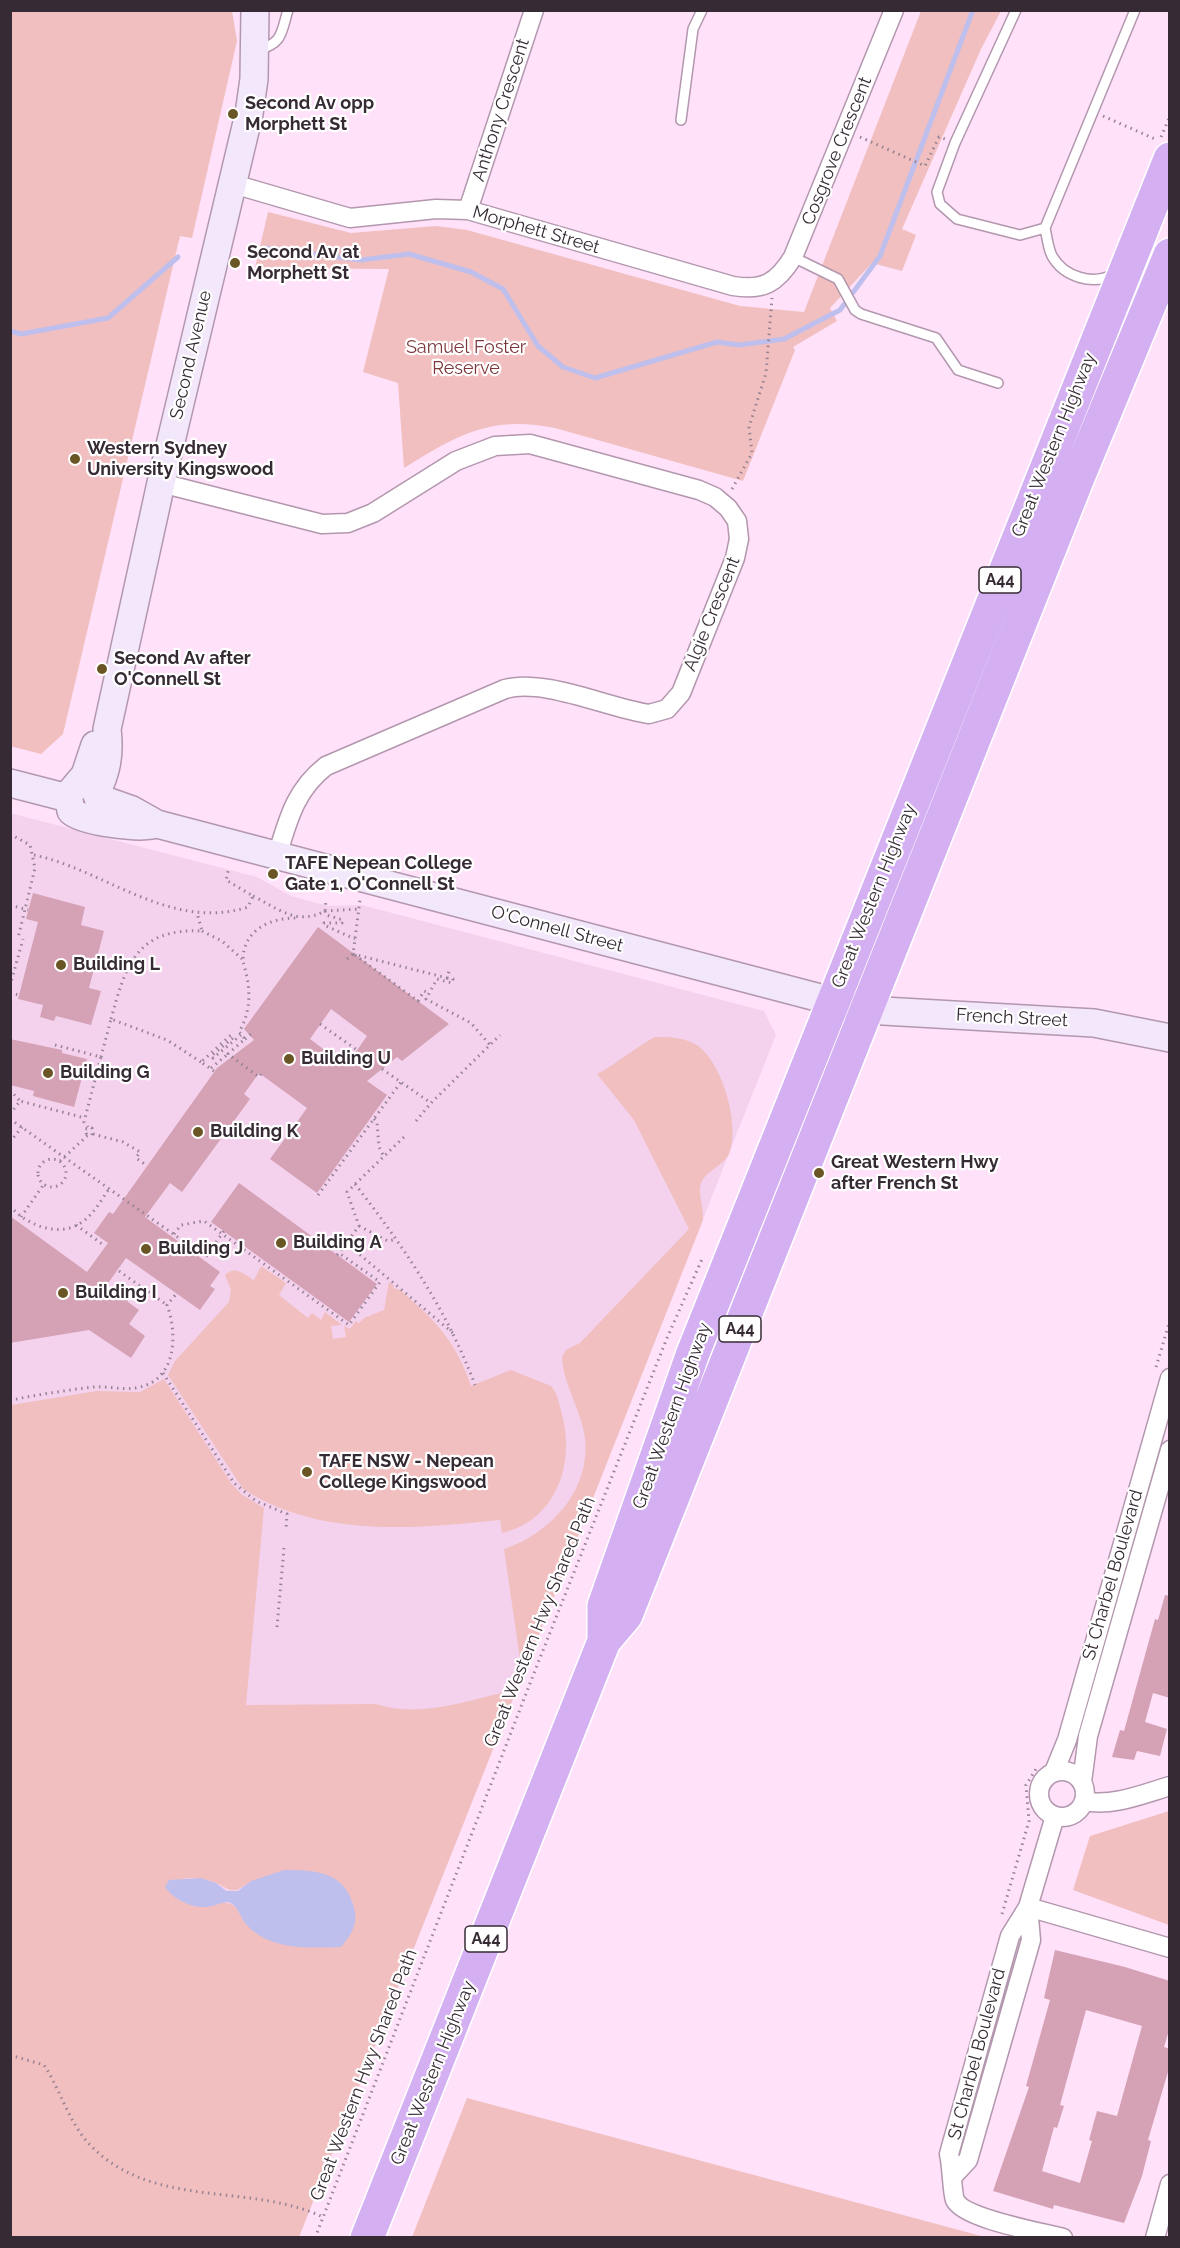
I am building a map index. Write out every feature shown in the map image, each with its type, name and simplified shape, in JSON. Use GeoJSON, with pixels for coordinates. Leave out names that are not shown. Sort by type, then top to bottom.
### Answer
{"type":"FeatureCollection","features":[{"type":"Feature","properties":{"kind":"highway","name":"Great Western Highway"},"geometry":{"type":"LineString","coordinates":[[850,1006],[1126,264],[1164,150]]}},
{"type":"Feature","properties":{"kind":"highway","name":"Great Western Highway"},"geometry":{"type":"LineString","coordinates":[[367,2238],[604,1641],[604,1606],[693,1353],[850,1006],[1170,255]]}},
{"type":"Feature","properties":{"kind":"street","name":"Second Avenue"},"geometry":{"type":"LineString","coordinates":[[85,799],[105,776],[110,748],[107,729],[161,483],[252,97],[255,10]]}},
{"type":"Feature","properties":{"kind":"street","name":"Anthony Crescent"},"geometry":{"type":"LineString","coordinates":[[468,210],[534,10]]}},
{"type":"Feature","properties":{"kind":"street","name":"Cosgrove Crescent"},"geometry":{"type":"LineString","coordinates":[[770,284],[783,273],[793,257],[894,10]]}},
{"type":"Feature","properties":{"kind":"street","name":"Morphett Street"},"geometry":{"type":"LineString","coordinates":[[231,183],[350,218],[436,209],[468,210],[733,286],[753,288],[770,284]]}},
{"type":"Feature","properties":{"kind":"street"},"geometry":{"type":"LineString","coordinates":[[161,483],[303,520],[337,525],[368,516],[456,460],[495,446],[518,443],[560,451],[699,490],[723,503]]}},
{"type":"Feature","properties":{"kind":"street","name":"Algie Crescent"},"geometry":{"type":"LineString","coordinates":[[277,856],[295,800],[308,782],[326,766],[505,689],[519,686],[542,688],[650,714],[667,709],[681,693],[738,549],[737,521],[723,503]]}},
{"type":"Feature","properties":{"kind":"street","name":"O'Connell Street"},"geometry":{"type":"LineString","coordinates":[[10,783],[132,810],[156,824],[850,1006]]}},
{"type":"Feature","properties":{"kind":"street","name":"French Street"},"geometry":{"type":"LineString","coordinates":[[850,1006],[1094,1023],[1170,1038]]}},
{"type":"Feature","properties":{"kind":"street","name":"St Charbel Boulevard"},"geometry":{"type":"LineString","coordinates":[[1054,1772],[1066,1740],[1170,1378]]}},
{"type":"Feature","properties":{"kind":"street","name":"St Charbel Boulevard"},"geometry":{"type":"LineString","coordinates":[[1082,1782],[1088,1736],[1170,1450]]}},
{"type":"Feature","properties":{"kind":"street"},"geometry":{"type":"LineString","coordinates":[[1054,1772],[1072,1773],[1082,1782],[1084,1801],[1076,1812],[1062,1817],[1055,1816],[1043,1808],[1039,1794],[1043,1780],[1054,1772]]}},
{"type":"Feature","properties":{"kind":"street"},"geometry":{"type":"LineString","coordinates":[[1084,1801],[1102,1803],[1117,1801],[1170,1786]]}},
{"type":"Feature","properties":{"kind":"street","name":"St Charbel Boulevard"},"geometry":{"type":"LineString","coordinates":[[1055,1816],[1028,1907],[1031,1940],[968,2160],[954,2175],[953,2197],[966,2211],[1063,2238]]}},
{"type":"Feature","properties":{"kind":"street"},"geometry":{"type":"LineString","coordinates":[[1028,1907],[1170,1948]]}},
{"type":"Feature","properties":{"kind":"street"},"geometry":{"type":"LineString","coordinates":[[1155,2238],[1170,2184]]}},
{"type":"Feature","properties":{"kind":"lane"},"geometry":{"type":"LineString","coordinates":[[255,51],[273,46],[280,39],[288,10]]}},
{"type":"Feature","properties":{"kind":"lane"},"geometry":{"type":"LineString","coordinates":[[681,120],[693,29],[702,10]]}},
{"type":"Feature","properties":{"kind":"lane"},"geometry":{"type":"LineString","coordinates":[[1016,10],[955,142],[937,192],[940,204],[957,219],[1020,236],[1045,228]]}},
{"type":"Feature","properties":{"kind":"lane"},"geometry":{"type":"LineString","coordinates":[[1126,264],[1102,280],[1076,276],[1060,268],[1051,254],[1045,228],[1135,10]]}},
{"type":"Feature","properties":{"kind":"lane"},"geometry":{"type":"LineString","coordinates":[[793,257],[838,279],[855,310],[864,316],[936,338],[958,370],[998,383]]}},
{"type":"Feature","properties":{"kind":"path"},"geometry":{"type":"LineString","coordinates":[[1093,112],[1164,150]]}},
{"type":"Feature","properties":{"kind":"path"},"geometry":{"type":"LineString","coordinates":[[855,146],[859,136],[925,166],[932,151]]}},
{"type":"Feature","properties":{"kind":"path"},"geometry":{"type":"LineString","coordinates":[[723,503],[752,453],[749,427],[766,373],[769,352],[768,328],[773,303],[770,284]]}},
{"type":"Feature","properties":{"kind":"path"},"geometry":{"type":"LineString","coordinates":[[10,834],[30,845],[34,855],[35,868],[18,938]]}},
{"type":"Feature","properties":{"kind":"path"},"geometry":{"type":"LineString","coordinates":[[34,855],[65,863],[132,894],[197,913],[234,912],[248,907],[253,896]]}},
{"type":"Feature","properties":{"kind":"path"},"geometry":{"type":"LineString","coordinates":[[229,867],[226,880],[296,918]]}},
{"type":"Feature","properties":{"kind":"path"},"geometry":{"type":"LineString","coordinates":[[326,900],[326,915],[343,920],[342,923],[324,923],[324,925],[355,939]]}},
{"type":"Feature","properties":{"kind":"path"},"geometry":{"type":"LineString","coordinates":[[347,959],[353,954],[360,900]]}},
{"type":"Feature","properties":{"kind":"path"},"geometry":{"type":"LineString","coordinates":[[10,905],[26,910]]}},
{"type":"Feature","properties":{"kind":"path"},"geometry":{"type":"LineString","coordinates":[[245,1039],[239,1032],[246,1020],[249,1006],[243,960],[248,942],[266,922],[279,918],[296,918],[325,911],[359,909]]}},
{"type":"Feature","properties":{"kind":"path"},"geometry":{"type":"LineString","coordinates":[[197,913],[202,931]]}},
{"type":"Feature","properties":{"kind":"path"},"geometry":{"type":"LineString","coordinates":[[93,1134],[85,1118],[100,1057],[129,965],[147,943],[172,931],[202,931],[222,941],[243,960]]}},
{"type":"Feature","properties":{"kind":"path"},"geometry":{"type":"LineString","coordinates":[[10,986],[23,939]]}},
{"type":"Feature","properties":{"kind":"path"},"geometry":{"type":"LineString","coordinates":[[353,954],[453,979],[452,983],[437,979],[426,999],[471,1023],[489,1045]]}},
{"type":"Feature","properties":{"kind":"path"},"geometry":{"type":"LineString","coordinates":[[353,954],[418,1001],[424,991],[429,993]]}},
{"type":"Feature","properties":{"kind":"path"},"geometry":{"type":"LineString","coordinates":[[447,978],[450,968]]}},
{"type":"Feature","properties":{"kind":"path"},"geometry":{"type":"LineString","coordinates":[[10,993],[19,995]]}},
{"type":"Feature","properties":{"kind":"path"},"geometry":{"type":"LineString","coordinates":[[111,1019],[167,1040],[212,1070],[252,1033]]}},
{"type":"Feature","properties":{"kind":"path"},"geometry":{"type":"LineString","coordinates":[[320,1024],[357,1050]]}},
{"type":"Feature","properties":{"kind":"path"},"geometry":{"type":"LineString","coordinates":[[201,1062],[231,1035],[233,1038],[211,1056],[213,1058],[241,1035]]}},
{"type":"Feature","properties":{"kind":"path"},"geometry":{"type":"LineString","coordinates":[[416,1121],[430,1103],[500,1035]]}},
{"type":"Feature","properties":{"kind":"path"},"geometry":{"type":"LineString","coordinates":[[55,1045],[100,1057]]}},
{"type":"Feature","properties":{"kind":"path"},"geometry":{"type":"LineString","coordinates":[[228,1054],[259,1077],[261,1074]]}},
{"type":"Feature","properties":{"kind":"path"},"geometry":{"type":"LineString","coordinates":[[382,1069],[430,1103]]}},
{"type":"Feature","properties":{"kind":"path"},"geometry":{"type":"LineString","coordinates":[[318,1195],[401,1082]]}},
{"type":"Feature","properties":{"kind":"path"},"geometry":{"type":"LineString","coordinates":[[10,1090],[20,1101],[85,1118]]}},
{"type":"Feature","properties":{"kind":"path"},"geometry":{"type":"LineString","coordinates":[[10,1114],[20,1101]]}},
{"type":"Feature","properties":{"kind":"path"},"geometry":{"type":"LineString","coordinates":[[10,1119],[206,1257],[224,1231]]}},
{"type":"Feature","properties":{"kind":"path"},"geometry":{"type":"LineString","coordinates":[[374,1119],[377,1122],[379,1147],[384,1157]]}},
{"type":"Feature","properties":{"kind":"path"},"geometry":{"type":"LineString","coordinates":[[10,1142],[22,1127]]}},
{"type":"Feature","properties":{"kind":"path"},"geometry":{"type":"LineString","coordinates":[[87,1136],[84,1132],[88,1127]]}},
{"type":"Feature","properties":{"kind":"path"},"geometry":{"type":"LineString","coordinates":[[60,1161],[87,1136],[93,1134],[132,1147],[140,1152],[136,1158],[146,1165]]}},
{"type":"Feature","properties":{"kind":"path"},"geometry":{"type":"LineString","coordinates":[[397,1239],[388,1242],[359,1226],[347,1192],[405,1137]]}},
{"type":"Feature","properties":{"kind":"path"},"geometry":{"type":"LineString","coordinates":[[47,1160],[60,1161],[65,1167],[64,1180],[57,1186],[44,1184],[39,1176],[40,1167],[47,1160]]}},
{"type":"Feature","properties":{"kind":"path"},"geometry":{"type":"LineString","coordinates":[[21,1217],[44,1184]]}},
{"type":"Feature","properties":{"kind":"path"},"geometry":{"type":"LineString","coordinates":[[355,1184],[422,1275],[454,1335],[475,1385]]}},
{"type":"Feature","properties":{"kind":"path"},"geometry":{"type":"LineString","coordinates":[[10,1206],[21,1217],[49,1228],[69,1229],[89,1216],[109,1189]]}},
{"type":"Feature","properties":{"kind":"path"},"geometry":{"type":"LineString","coordinates":[[174,1234],[181,1225],[204,1221],[349,1325],[380,1282],[338,1254],[359,1226]]}},
{"type":"Feature","properties":{"kind":"path"},"geometry":{"type":"LineString","coordinates":[[76,1225],[105,1246]]}},
{"type":"Feature","properties":{"kind":"path"},"geometry":{"type":"LineString","coordinates":[[346,1243],[454,1335]]}},
{"type":"Feature","properties":{"kind":"path","name":"Great Western Hwy Shared Path"},"geometry":{"type":"LineString","coordinates":[[315,2238],[414,1988],[445,1900],[663,1349],[708,1248]]}},
{"type":"Feature","properties":{"kind":"path"},"geometry":{"type":"LineString","coordinates":[[10,1400],[99,1387],[140,1387],[154,1382],[164,1373],[170,1361],[172,1347],[172,1323],[167,1305],[119,1271]]}},
{"type":"Feature","properties":{"kind":"path"},"geometry":{"type":"LineString","coordinates":[[126,1300],[143,1288]]}},
{"type":"Feature","properties":{"kind":"path"},"geometry":{"type":"LineString","coordinates":[[167,1305],[177,1293]]}},
{"type":"Feature","properties":{"kind":"path"},"geometry":{"type":"LineString","coordinates":[[164,1373],[234,1483],[256,1501],[287,1514],[285,1529]]}},
{"type":"Feature","properties":{"kind":"path"},"geometry":{"type":"LineString","coordinates":[[277,1627],[284,1548]]}},
{"type":"Feature","properties":{"kind":"path"},"geometry":{"type":"LineString","coordinates":[[10,2055],[44,2066],[89,2143],[126,2174],[150,2183],[297,2207],[324,2217]]}},
{"type":"Feature","properties":{"kind":"shaded area","name":"TAFE NSW - Nepean College Kingswood"},"geometry":{"type":"Polygon","coordinates":[[[10,813],[257,877],[291,896],[328,906],[362,905],[764,1011],[776,1035],[299,2237],[11,2237],[10,813]]]}},
{"type":"Feature","properties":{"kind":"green space","name":"Western Sydney University Kingswood"},"geometry":{"type":"Polygon","coordinates":[[[10,11],[232,11],[237,41],[192,238],[180,236],[63,734],[41,754],[10,746],[10,11]]]}},
{"type":"Feature","properties":{"kind":"green space","name":"Samuel Foster Reserve"},"geometry":{"type":"Polygon","coordinates":[[[921,11],[1001,11],[981,49],[902,229],[916,235],[902,271],[872,263],[830,308],[837,321],[793,347],[795,350],[743,481],[555,428],[512,424],[493,426],[458,437],[404,468],[398,383],[363,372],[389,269],[255,268],[268,212],[351,233],[436,226],[467,230],[740,306],[804,312],[921,11]]]}},
{"type":"Feature","properties":{"kind":"green space"},"geometry":{"type":"Polygon","coordinates":[[[655,1037],[685,1040],[705,1052],[721,1078],[727,1094],[733,1128],[732,1142],[726,1159],[704,1177],[700,1188],[703,1220],[527,1665],[521,1666],[504,1549],[538,1532],[566,1505],[576,1489],[585,1452],[584,1432],[565,1376],[562,1357],[566,1350],[580,1343],[689,1229],[634,1120],[597,1074],[655,1037]]]}},
{"type":"Feature","properties":{"kind":"green space"},"geometry":{"type":"Polygon","coordinates":[[[261,1266],[286,1283],[279,1295],[308,1318],[312,1313],[321,1320],[325,1312],[342,1325],[331,1326],[333,1339],[346,1337],[344,1326],[350,1329],[356,1321],[359,1323],[364,1318],[384,1310],[389,1282],[394,1286],[393,1288],[400,1290],[424,1311],[443,1332],[458,1356],[471,1386],[511,1370],[551,1386],[560,1408],[566,1449],[564,1468],[549,1502],[537,1515],[521,1526],[502,1533],[500,1520],[401,1527],[335,1523],[303,1516],[272,1505],[243,1489],[168,1375],[175,1361],[229,1302],[231,1290],[225,1275],[236,1271],[254,1280],[261,1266]]]}},
{"type":"Feature","properties":{"kind":"green space"},"geometry":{"type":"Polygon","coordinates":[[[164,1379],[231,1483],[241,1494],[264,1508],[246,1705],[376,1704],[393,1708],[428,1708],[465,1702],[517,1689],[299,2237],[11,2238],[11,1405],[97,1391],[140,1392],[164,1379]],[[184,1878],[219,1903],[233,1905],[246,1923],[251,1881],[239,1889],[232,1890],[209,1881],[184,1878]]]}},
{"type":"Feature","properties":{"kind":"green space"},"geometry":{"type":"Polygon","coordinates":[[[1169,1811],[1169,1925],[1073,1890],[1090,1836],[1169,1811]]]}},
{"type":"Feature","properties":{"kind":"green space"},"geometry":{"type":"Polygon","coordinates":[[[467,2098],[985,2237],[412,2237],[467,2098]]]}},
{"type":"Feature","properties":{"kind":"water"},"geometry":{"type":"Polygon","coordinates":[[[284,1870],[326,1875],[335,1879],[348,1893],[355,1910],[355,1922],[352,1932],[341,1947],[290,1946],[265,1939],[245,1923],[239,1911],[229,1902],[209,1907],[194,1906],[178,1899],[165,1887],[169,1880],[201,1878],[216,1883],[226,1891],[238,1891],[251,1881],[284,1870]]]}},
{"type":"Feature","properties":{"kind":"building","name":"Building L"},"geometry":{"type":"Polygon","coordinates":[[[33,893],[85,907],[81,925],[104,931],[89,988],[101,991],[91,1025],[56,1016],[54,1021],[40,1017],[43,1005],[18,999],[38,922],[26,919],[33,893]]]}},
{"type":"Feature","properties":{"kind":"building"},"geometry":{"type":"Polygon","coordinates":[[[318,927],[449,1024],[402,1061],[397,1057],[367,1081],[387,1095],[317,1193],[270,1159],[307,1108],[259,1073],[244,1094],[250,1099],[182,1192],[170,1183],[145,1217],[220,1272],[210,1286],[215,1289],[200,1310],[126,1258],[106,1286],[139,1310],[129,1324],[145,1336],[131,1358],[89,1330],[10,1343],[10,1216],[87,1272],[108,1243],[94,1233],[109,1212],[113,1214],[217,1068],[254,1040],[244,1029],[318,927]],[[331,1009],[310,1039],[346,1066],[367,1036],[331,1009]]]}},
{"type":"Feature","properties":{"kind":"building","name":"Building G"},"geometry":{"type":"Polygon","coordinates":[[[10,1039],[62,1050],[62,1053],[87,1059],[74,1107],[33,1096],[34,1091],[10,1085],[10,1039]]]}},
{"type":"Feature","properties":{"kind":"building","name":"Building A"},"geometry":{"type":"Polygon","coordinates":[[[239,1183],[377,1284],[349,1322],[211,1222],[239,1183]]]}},
{"type":"Feature","properties":{"kind":"building"},"geometry":{"type":"Polygon","coordinates":[[[1165,1595],[1170,1596],[1170,1698],[1153,1693],[1145,1722],[1167,1729],[1160,1756],[1137,1751],[1134,1760],[1112,1757],[1120,1730],[1124,1731],[1155,1619],[1158,1620],[1165,1595]]]}},
{"type":"Feature","properties":{"kind":"building"},"geometry":{"type":"Polygon","coordinates":[[[1055,1950],[1125,1967],[1170,1981],[1170,2027],[1164,2047],[1170,2049],[1170,2065],[1148,2140],[1151,2141],[1142,2176],[1124,2223],[1054,2205],[1053,2209],[993,2191],[1029,2087],[1026,2086],[1050,2000],[1044,1998],[1055,1950]],[[1086,2010],[1060,2105],[1064,2106],[1057,2128],[1054,2127],[1042,2171],[1080,2183],[1092,2141],[1089,2140],[1097,2111],[1117,2116],[1142,2026],[1086,2010]]]}},
{"type":"Feature","properties":{"kind":"waterway"},"geometry":{"type":"LineString","coordinates":[[264,248],[361,260],[409,254],[471,272],[503,289],[538,346],[563,367],[595,378],[717,342],[739,345],[784,339],[840,310],[880,256],[973,10]]}},
{"type":"Feature","properties":{"kind":"waterway"},"geometry":{"type":"LineString","coordinates":[[10,331],[21,334],[108,318],[178,257]]}},
{"type":"Feature","properties":{"kind":"place","name":"Second Av opp Morphett St"},"geometry":{"type":"Point","coordinates":[233,114]}},
{"type":"Feature","properties":{"kind":"place","name":"Second Av at Morphett St"},"geometry":{"type":"Point","coordinates":[235,263]}},
{"type":"Feature","properties":{"kind":"place","name":"Western Sydney University Kingswood"},"geometry":{"type":"Point","coordinates":[75,459]}},
{"type":"Feature","properties":{"kind":"place","name":"Second Av after O'Connell St"},"geometry":{"type":"Point","coordinates":[102,669]}},
{"type":"Feature","properties":{"kind":"place","name":"TAFE Nepean College Gate 1, O'Connell St"},"geometry":{"type":"Point","coordinates":[273,874]}},
{"type":"Feature","properties":{"kind":"place","name":"Building L"},"geometry":{"type":"Point","coordinates":[61,965]}},
{"type":"Feature","properties":{"kind":"place","name":"Building U"},"geometry":{"type":"Point","coordinates":[289,1059]}},
{"type":"Feature","properties":{"kind":"place","name":"Building G"},"geometry":{"type":"Point","coordinates":[48,1073]}},
{"type":"Feature","properties":{"kind":"place","name":"Building K"},"geometry":{"type":"Point","coordinates":[198,1132]}},
{"type":"Feature","properties":{"kind":"place","name":"Great Western Hwy after French St"},"geometry":{"type":"Point","coordinates":[819,1173]}},
{"type":"Feature","properties":{"kind":"place","name":"Building A"},"geometry":{"type":"Point","coordinates":[281,1243]}},
{"type":"Feature","properties":{"kind":"place","name":"Building J"},"geometry":{"type":"Point","coordinates":[146,1249]}},
{"type":"Feature","properties":{"kind":"place","name":"Building I"},"geometry":{"type":"Point","coordinates":[63,1293]}},
{"type":"Feature","properties":{"kind":"place","name":"TAFE NSW - Nepean College Kingswood"},"geometry":{"type":"Point","coordinates":[307,1472]}}]}
